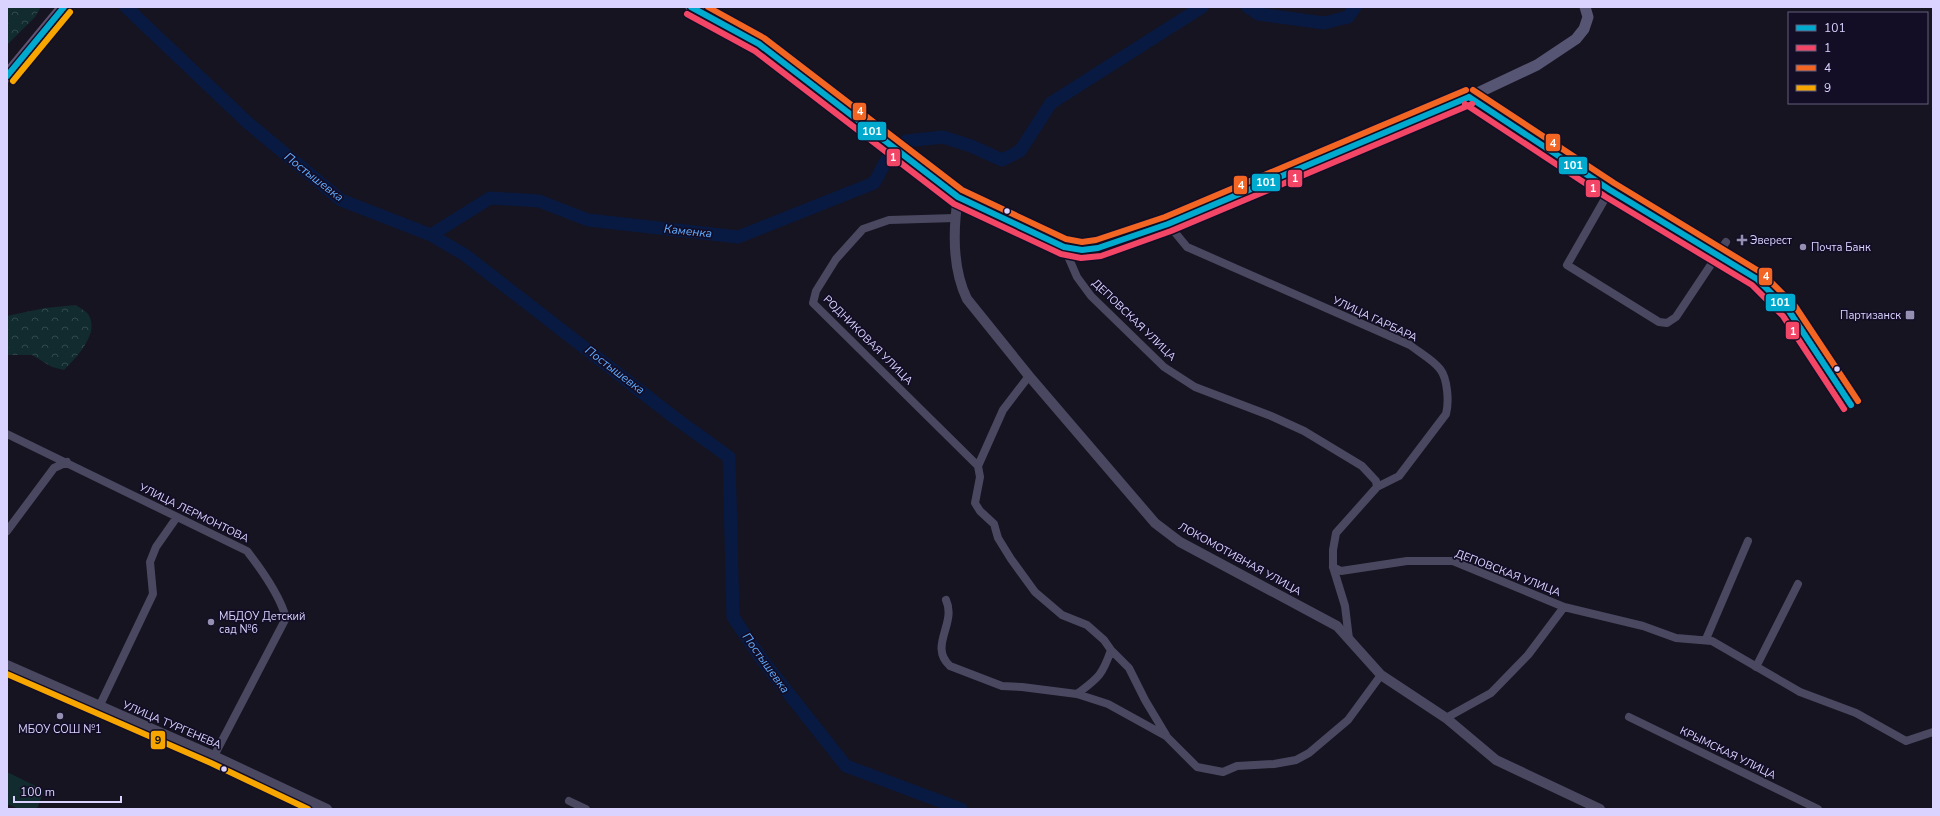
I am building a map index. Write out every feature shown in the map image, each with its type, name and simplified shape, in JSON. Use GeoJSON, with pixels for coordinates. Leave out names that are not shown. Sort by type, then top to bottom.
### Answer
{"type":"FeatureCollection","features":[{"type":"Feature","properties":{"kind":"main road"},"geometry":{"type":"LineString","coordinates":[[7,76],[64,7]]}},
{"type":"Feature","properties":{"kind":"main road"},"geometry":{"type":"LineString","coordinates":[[692,7],[759,44],[958,197],[1064,247],[1082,250],[1098,248],[1168,224],[1469,97],[1537,65],[1576,39],[1584,29],[1588,16],[1585,7]]}},
{"type":"Feature","properties":{"kind":"street"},"geometry":{"type":"LineString","coordinates":[[1469,97],[1610,190],[1716,256],[1757,279],[1789,310],[1851,405]]}},
{"type":"Feature","properties":{"kind":"street"},"geometry":{"type":"LineString","coordinates":[[1610,190],[1567,265],[1659,322],[1667,323],[1676,317],[1726,242]]}},
{"type":"Feature","properties":{"kind":"street","name":"ЛОКОМОТИВНАЯ УЛИЦА"},"geometry":{"type":"LineString","coordinates":[[958,197],[954,218],[955,251],[960,284],[967,299],[1029,376],[1155,524],[1180,542],[1337,626],[1381,675],[1446,718],[1496,760],[1600,809]]}},
{"type":"Feature","properties":{"kind":"street","name":"РОДНИКОВАЯ УЛИЦА"},"geometry":{"type":"LineString","coordinates":[[954,218],[889,220],[864,229],[836,259],[816,291],[813,303],[978,466]]}},
{"type":"Feature","properties":{"kind":"street","name":"УЛИЦА ГАРБАРА"},"geometry":{"type":"LineString","coordinates":[[1168,224],[1187,247],[1410,346],[1441,370],[1448,393],[1449,404],[1446,414],[1399,476],[1377,487]]}},
{"type":"Feature","properties":{"kind":"street","name":"ДЕПОВСКАЯ УЛИЦА"},"geometry":{"type":"LineString","coordinates":[[1064,247],[1077,278],[1091,296],[1164,367],[1195,387],[1271,416],[1304,431],[1362,466],[1376,481],[1377,487]]}},
{"type":"Feature","properties":{"kind":"street"},"geometry":{"type":"LineString","coordinates":[[1029,376],[1003,410],[978,466],[980,477],[975,503],[980,511],[994,524],[998,538],[1011,560],[1035,592],[1062,615],[1087,625],[1104,640],[1111,650],[1129,668],[1145,700],[1166,736]]}},
{"type":"Feature","properties":{"kind":"street","name":"УЛИЦА ЛЕРМОНТОВА"},"geometry":{"type":"LineString","coordinates":[[7,434],[247,551],[283,609],[286,618],[214,756]]}},
{"type":"Feature","properties":{"kind":"street"},"geometry":{"type":"LineString","coordinates":[[7,531],[54,468],[67,462]]}},
{"type":"Feature","properties":{"kind":"street"},"geometry":{"type":"LineString","coordinates":[[1349,639],[1345,606],[1333,567],[1333,550],[1336,533],[1377,487]]}},
{"type":"Feature","properties":{"kind":"street"},"geometry":{"type":"LineString","coordinates":[[98,707],[153,594],[150,562],[156,547],[177,517]]}},
{"type":"Feature","properties":{"kind":"street"},"geometry":{"type":"LineString","coordinates":[[1706,640],[1748,541]]}},
{"type":"Feature","properties":{"kind":"street","name":"ДЕПОВСКАЯ УЛИЦА"},"geometry":{"type":"LineString","coordinates":[[1333,567],[1341,571],[1408,561],[1453,561],[1564,607],[1643,626],[1676,638],[1706,640],[1800,692],[1856,713],[1906,741],[1933,732]]}},
{"type":"Feature","properties":{"kind":"street"},"geometry":{"type":"LineString","coordinates":[[1756,667],[1798,584]]}},
{"type":"Feature","properties":{"kind":"street"},"geometry":{"type":"LineString","coordinates":[[946,600],[948,605],[948,618],[940,649],[943,660],[950,666],[1002,686],[1077,694],[1108,704],[1166,736],[1197,766],[1223,772],[1237,766],[1274,764],[1296,760],[1309,753],[1348,720],[1381,675]]}},
{"type":"Feature","properties":{"kind":"street"},"geometry":{"type":"LineString","coordinates":[[1446,718],[1491,693],[1528,655],[1564,607]]}},
{"type":"Feature","properties":{"kind":"street"},"geometry":{"type":"LineString","coordinates":[[1077,694],[1099,678],[1105,669],[1111,650]]}},
{"type":"Feature","properties":{"kind":"street","name":"УЛИЦА ТУРГЕНЕВА"},"geometry":{"type":"LineString","coordinates":[[7,665],[98,707],[214,756],[327,809]]}},
{"type":"Feature","properties":{"kind":"street","name":"КРЫМСКАЯ УЛИЦА"},"geometry":{"type":"LineString","coordinates":[[1629,716],[1818,809]]}},
{"type":"Feature","properties":{"kind":"street"},"geometry":{"type":"LineString","coordinates":[[569,801],[586,809]]}},
{"type":"Feature","properties":{"kind":"green space"},"geometry":{"type":"Polygon","coordinates":[[[7,7],[41,7],[35,17],[7,45],[7,7]]]}},
{"type":"Feature","properties":{"kind":"green space"},"geometry":{"type":"Polygon","coordinates":[[[76,305],[88,314],[91,321],[91,329],[85,345],[64,370],[52,367],[32,355],[7,355],[7,316],[45,308],[76,305]]]}},
{"type":"Feature","properties":{"kind":"green space"},"geometry":{"type":"Polygon","coordinates":[[[7,772],[42,789],[43,793],[37,809],[19,809],[7,804],[7,772]]]}},
{"type":"Feature","properties":{"kind":"waterway","name":"Постышевка"},"geometry":{"type":"LineString","coordinates":[[126,7],[248,123],[341,200],[431,235],[465,255],[675,418],[729,457],[733,617],[763,661],[846,766],[961,809]]}},
{"type":"Feature","properties":{"kind":"waterway","name":"Каменка"},"geometry":{"type":"LineString","coordinates":[[431,235],[490,198],[539,201],[588,220],[738,237],[874,183],[888,157],[906,141],[943,137],[971,146],[1002,160],[1020,151],[1051,103],[1202,7]]}},
{"type":"Feature","properties":{"kind":"waterway","name":"Каменка"},"geometry":{"type":"LineString","coordinates":[[1248,7],[1258,14],[1324,23],[1348,17],[1355,7]]}},
{"type":"Feature","properties":{"kind":"transit line","name":"101"},"geometry":{"type":"LineString","coordinates":[[7,76],[64,7]]}},
{"type":"Feature","properties":{"kind":"transit line","name":"101"},"geometry":{"type":"LineString","coordinates":[[691,7],[759,44],[958,197],[1064,247],[1082,250],[1098,248],[1168,224],[1469,97]]}},
{"type":"Feature","properties":{"kind":"transit line","name":"4"},"geometry":{"type":"LineString","coordinates":[[708,7],[764,38],[962,190],[1066,239],[1082,242],[1096,240],[1165,217],[1466,90]]}},
{"type":"Feature","properties":{"kind":"transit line","name":"9"},"geometry":{"type":"LineString","coordinates":[[13,81],[70,12]]}},
{"type":"Feature","properties":{"kind":"transit line","name":"1"},"geometry":{"type":"LineString","coordinates":[[687,14],[755,51],[954,204],[1061,254],[1081,258],[1101,256],[1171,231],[1472,104]]}},
{"type":"Feature","properties":{"kind":"transit line","name":"4"},"geometry":{"type":"LineString","coordinates":[[1473,90],[1614,183],[1762,273],[1795,306],[1858,401]]}},
{"type":"Feature","properties":{"kind":"transit line","name":"101"},"geometry":{"type":"LineString","coordinates":[[1469,97],[1610,190],[1757,279],[1789,311],[1851,405]]}},
{"type":"Feature","properties":{"kind":"transit line","name":"1"},"geometry":{"type":"LineString","coordinates":[[1465,104],[1606,197],[1752,285],[1783,316],[1844,409]]}},
{"type":"Feature","properties":{"kind":"transit line","name":"9"},"geometry":{"type":"LineString","coordinates":[[7,674],[211,763],[308,809]]}},
{"type":"Feature","properties":{"kind":"place","name":"Эверест"},"geometry":{"type":"Point","coordinates":[1742,240]}},
{"type":"Feature","properties":{"kind":"place","name":"Почта Банк"},"geometry":{"type":"Point","coordinates":[1803,247]}},
{"type":"Feature","properties":{"kind":"place","name":"Партизанск"},"geometry":{"type":"Point","coordinates":[1910,315]}},
{"type":"Feature","properties":{"kind":"place","name":"МБДОУ Детский сад №6"},"geometry":{"type":"Point","coordinates":[211,622]}},
{"type":"Feature","properties":{"kind":"place","name":"МБОУ СОШ №1"},"geometry":{"type":"Point","coordinates":[60,716]}}]}
